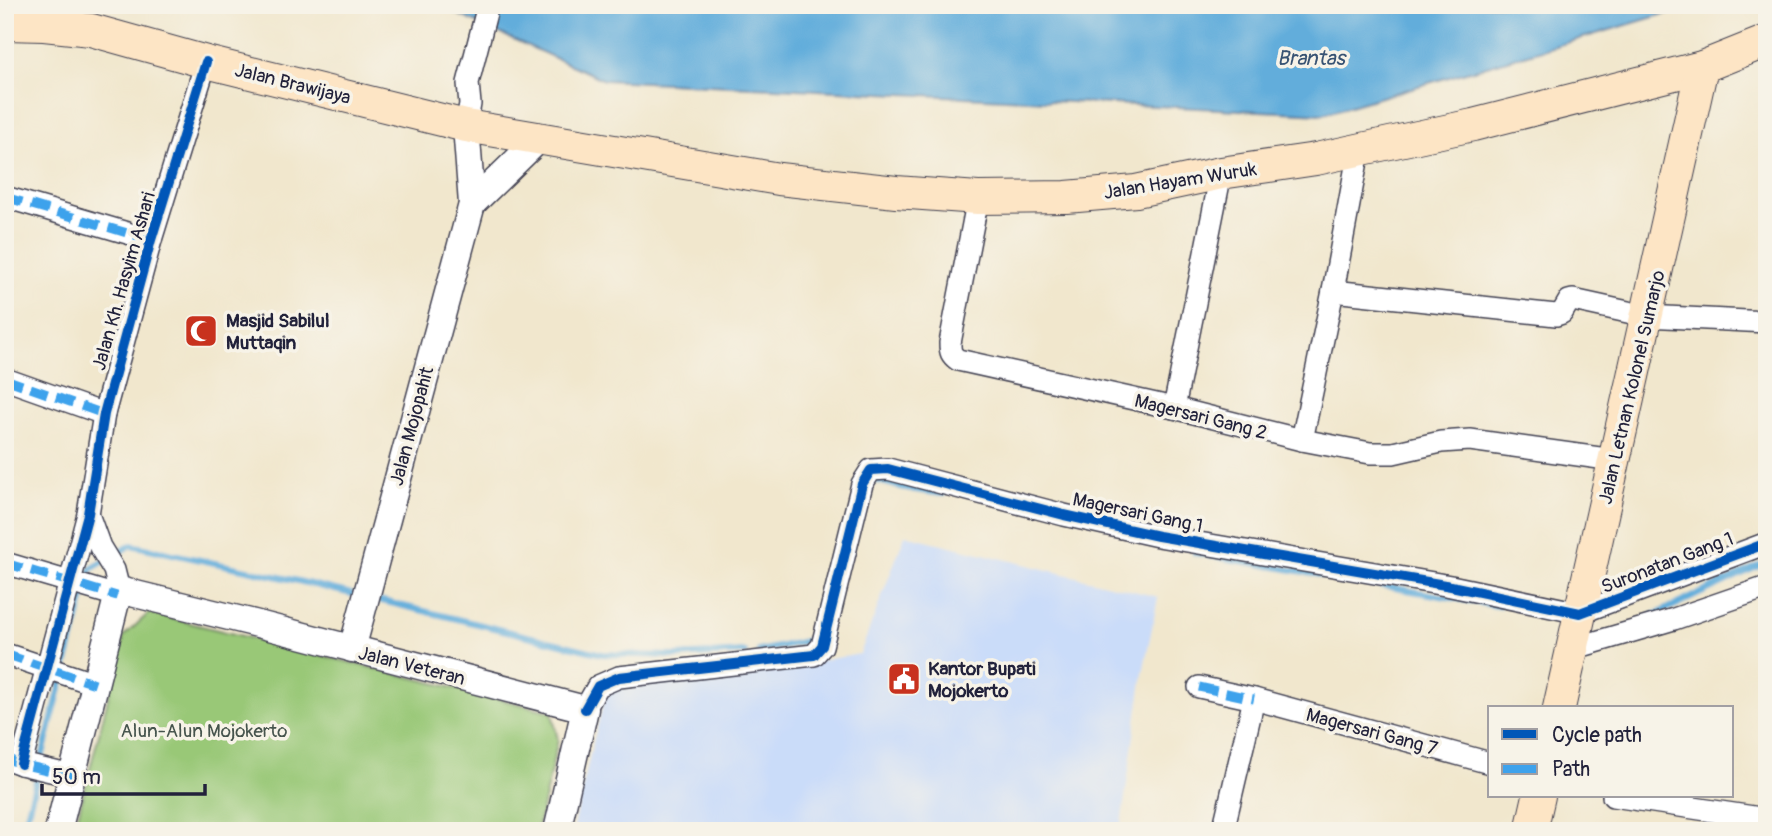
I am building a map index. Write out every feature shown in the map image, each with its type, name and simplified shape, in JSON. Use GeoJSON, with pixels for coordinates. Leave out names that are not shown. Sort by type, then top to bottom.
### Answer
{"type":"FeatureCollection","features":[{"type":"Feature","properties":{"kind":"main road","name":"Jalan Brawijaya"},"geometry":{"type":"LineString","coordinates":[[5,24],[91,30],[206,62],[471,100],[539,139]]}},
{"type":"Feature","properties":{"kind":"main road","name":"Jalan Hayam Wuruk"},"geometry":{"type":"LineString","coordinates":[[539,139],[779,179],[896,192],[976,208],[1136,191],[1221,173],[1359,150],[1473,125],[1702,66],[1767,41]]}},
{"type":"Feature","properties":{"kind":"main road","name":"Jalan Letnan Kolonel Sumarjo"},"geometry":{"type":"LineString","coordinates":[[1559,706],[1572,649],[1571,612],[1603,459],[1646,316],[1702,66]]}},
{"type":"Feature","properties":{"kind":"main road"},"geometry":{"type":"LineString","coordinates":[[1531,831],[1539,798]]}},
{"type":"Feature","properties":{"kind":"street"},"geometry":{"type":"LineString","coordinates":[[471,100],[488,5]]}},
{"type":"Feature","properties":{"kind":"street"},"geometry":{"type":"LineString","coordinates":[[471,100],[503,5]]}},
{"type":"Feature","properties":{"kind":"street","name":"Jalan Kh. Hasyim Ashari"},"geometry":{"type":"LineString","coordinates":[[25,764],[56,672],[100,586],[88,513],[104,414],[151,240],[206,62]]}},
{"type":"Feature","properties":{"kind":"street","name":"Jalan Mojopahit"},"geometry":{"type":"LineString","coordinates":[[352,649],[472,204],[471,100]]}},
{"type":"Feature","properties":{"kind":"street"},"geometry":{"type":"LineString","coordinates":[[472,204],[539,139]]}},
{"type":"Feature","properties":{"kind":"street"},"geometry":{"type":"LineString","coordinates":[[1302,440],[1359,150]]}},
{"type":"Feature","properties":{"kind":"street"},"geometry":{"type":"LineString","coordinates":[[1174,408],[1221,173]]}},
{"type":"Feature","properties":{"kind":"street"},"geometry":{"type":"LineString","coordinates":[[5,197],[151,240]]}},
{"type":"Feature","properties":{"kind":"street","name":"Magersari Gang 2"},"geometry":{"type":"LineString","coordinates":[[976,208],[950,343],[952,356],[958,360],[1174,408],[1302,440],[1384,454],[1441,442],[1470,440],[1603,459]]}},
{"type":"Feature","properties":{"kind":"street"},"geometry":{"type":"LineString","coordinates":[[1333,291],[1556,315],[1562,313],[1569,301],[1573,300],[1646,316],[1767,322]]}},
{"type":"Feature","properties":{"kind":"street"},"geometry":{"type":"LineString","coordinates":[[5,379],[104,414]]}},
{"type":"Feature","properties":{"kind":"street","name":"Magersari Gang 1"},"geometry":{"type":"LineString","coordinates":[[585,709],[598,686],[619,677],[814,655],[824,638],[862,484],[871,470],[888,469],[1158,536],[1451,586],[1571,612]]}},
{"type":"Feature","properties":{"kind":"street"},"geometry":{"type":"LineString","coordinates":[[58,831],[95,684],[100,547],[88,513]]}},
{"type":"Feature","properties":{"kind":"street","name":"Suronatan Gang 1"},"geometry":{"type":"LineString","coordinates":[[1571,612],[1767,543]]}},
{"type":"Feature","properties":{"kind":"street"},"geometry":{"type":"LineString","coordinates":[[5,564],[100,586]]}},
{"type":"Feature","properties":{"kind":"street","name":"Jalan Veteran"},"geometry":{"type":"LineString","coordinates":[[100,586],[585,709]]}},
{"type":"Feature","properties":{"kind":"street"},"geometry":{"type":"LineString","coordinates":[[1572,649],[1675,619],[1767,587]]}},
{"type":"Feature","properties":{"kind":"street"},"geometry":{"type":"LineString","coordinates":[[5,654],[95,684]]}},
{"type":"Feature","properties":{"kind":"street","name":"Magersari Gang 7"},"geometry":{"type":"LineString","coordinates":[[1199,687],[1254,699],[1488,762]]}},
{"type":"Feature","properties":{"kind":"street"},"geometry":{"type":"LineString","coordinates":[[1223,831],[1254,699]]}},
{"type":"Feature","properties":{"kind":"street"},"geometry":{"type":"LineString","coordinates":[[557,831],[585,709]]}},
{"type":"Feature","properties":{"kind":"street"},"geometry":{"type":"LineString","coordinates":[[25,764],[72,775]]}},
{"type":"Feature","properties":{"kind":"street"},"geometry":{"type":"LineString","coordinates":[[1626,798],[1767,819]]}},
{"type":"Feature","properties":{"kind":"shaded area","name":"Kantor Bupati Mojokerto"},"geometry":{"type":"Polygon","coordinates":[[[905,535],[1158,597],[1143,673],[1120,831],[573,831],[608,686],[787,666],[860,654],[905,535]]]}},
{"type":"Feature","properties":{"kind":"green space","name":"Alun-Alun Mojokerto"},"geometry":{"type":"Polygon","coordinates":[[[149,613],[552,712],[558,740],[537,831],[74,831],[124,636],[149,613]]]}},
{"type":"Feature","properties":{"kind":"water","name":"Brantas"},"geometry":{"type":"Polygon","coordinates":[[[437,5],[1695,5],[1323,114],[604,80],[437,5]]]}},
{"type":"Feature","properties":{"kind":"waterway"},"geometry":{"type":"LineString","coordinates":[[871,479],[943,494]]}},
{"type":"Feature","properties":{"kind":"waterway"},"geometry":{"type":"LineString","coordinates":[[23,831],[91,569],[131,545],[360,596]]}},
{"type":"Feature","properties":{"kind":"waterway"},"geometry":{"type":"LineString","coordinates":[[1195,553],[1498,606]]}},
{"type":"Feature","properties":{"kind":"waterway"},"geometry":{"type":"LineString","coordinates":[[1652,616],[1767,562]]}},
{"type":"Feature","properties":{"kind":"waterway"},"geometry":{"type":"LineString","coordinates":[[374,599],[602,654],[677,656],[745,652]]}},
{"type":"Feature","properties":{"kind":"waterway"},"geometry":{"type":"LineString","coordinates":[[759,651],[820,638]]}},
{"type":"Feature","properties":{"kind":"marked path"},"geometry":{"type":"LineString","coordinates":[[5,197],[151,240]]}},
{"type":"Feature","properties":{"kind":"marked path"},"geometry":{"type":"LineString","coordinates":[[5,379],[104,414]]}},
{"type":"Feature","properties":{"kind":"marked path"},"geometry":{"type":"LineString","coordinates":[[5,563],[117,596]]}},
{"type":"Feature","properties":{"kind":"marked path"},"geometry":{"type":"LineString","coordinates":[[5,654],[95,684]]}},
{"type":"Feature","properties":{"kind":"marked path"},"geometry":{"type":"LineString","coordinates":[[1199,687],[1254,699]]}},
{"type":"Feature","properties":{"kind":"marked path"},"geometry":{"type":"LineString","coordinates":[[5,758],[72,776]]}},
{"type":"Feature","properties":{"kind":"cycle path"},"geometry":{"type":"LineString","coordinates":[[21,764],[88,514],[104,414],[151,240],[206,62]]}},
{"type":"Feature","properties":{"kind":"cycle path"},"geometry":{"type":"LineString","coordinates":[[585,709],[598,686],[619,677],[814,655],[822,646],[862,484],[871,470],[888,469],[1064,515],[1158,536],[1451,586],[1580,613],[1767,543]]}},
{"type":"Feature","properties":{"kind":"place","name":"Masjid Sabilul Muttaqin"},"geometry":{"type":"Point","coordinates":[201,331]}},
{"type":"Feature","properties":{"kind":"place","name":"Kantor Bupati Mojokerto"},"geometry":{"type":"Point","coordinates":[904,679]}}]}
